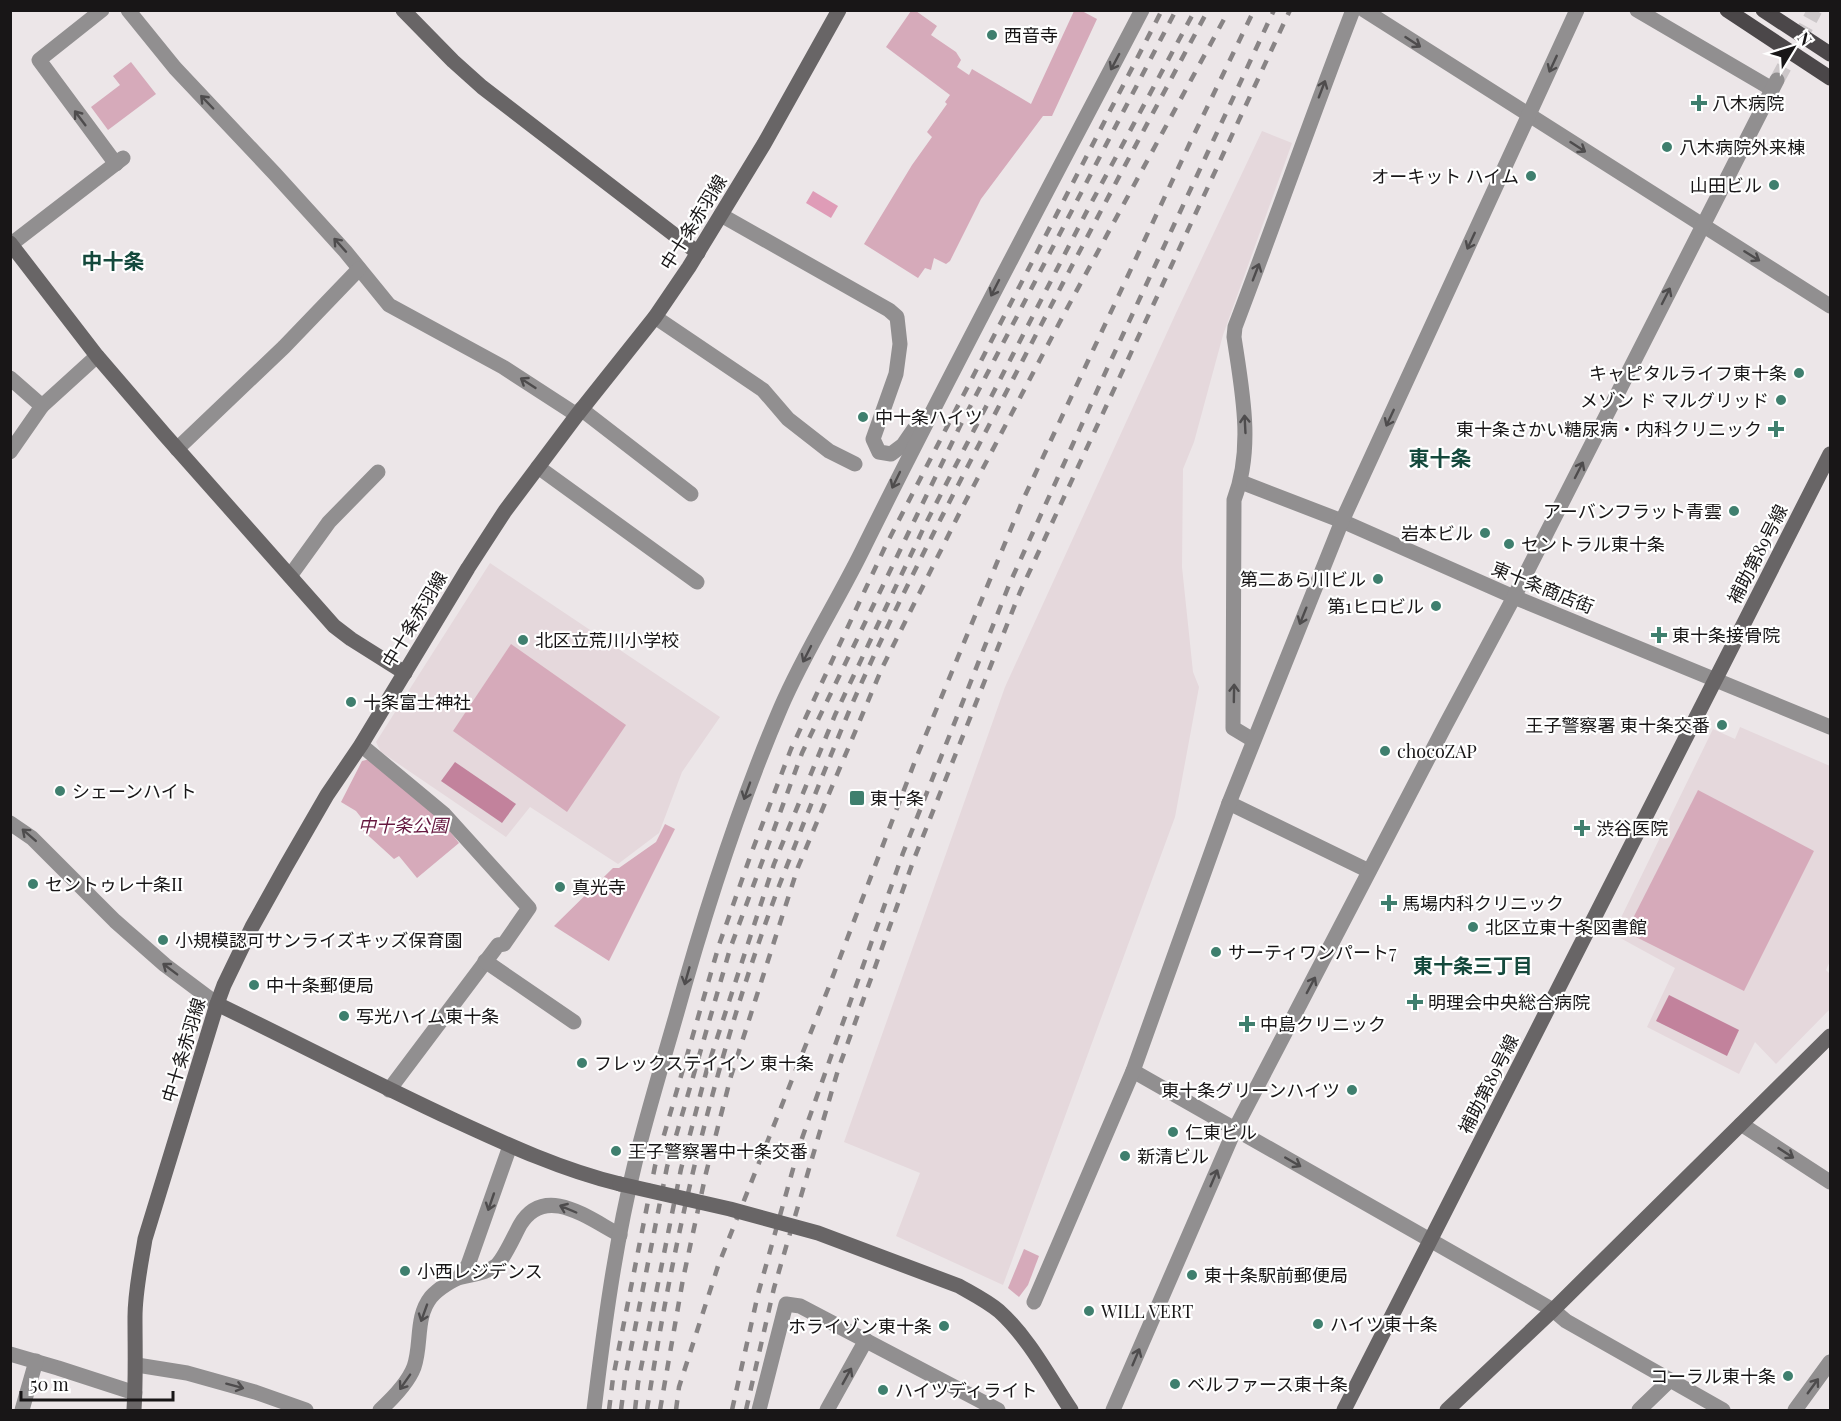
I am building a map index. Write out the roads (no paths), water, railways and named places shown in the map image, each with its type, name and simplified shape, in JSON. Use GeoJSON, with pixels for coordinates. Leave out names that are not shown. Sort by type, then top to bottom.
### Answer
{"type":"FeatureCollection","features":[{"type":"Feature","properties":{"kind":"main road"},"geometry":{"type":"LineString","coordinates":[[1727,10],[1830,78]]}},
{"type":"Feature","properties":{"kind":"main road"},"geometry":{"type":"LineString","coordinates":[[1762,10],[1830,54]]}},
{"type":"Feature","properties":{"kind":"street"},"geometry":{"type":"LineString","coordinates":[[102,10],[39,60],[120,161],[11,244],[97,356],[334,626],[405,673]]}},
{"type":"Feature","properties":{"kind":"street"},"geometry":{"type":"LineString","coordinates":[[128,10],[174,68],[276,174],[389,305],[503,367],[579,412],[691,494]]}},
{"type":"Feature","properties":{"kind":"street"},"geometry":{"type":"LineString","coordinates":[[403,10],[453,62],[482,87],[698,253]]}},
{"type":"Feature","properties":{"kind":"street","name":"中十条赤羽線"},"geometry":{"type":"LineString","coordinates":[[134,1410],[137,1365],[135,1316],[145,1239],[217,1004],[258,916],[327,795],[361,745],[488,536],[579,412],[655,317],[698,253],[764,144],[839,10]]}},
{"type":"Feature","properties":{"kind":"street"},"geometry":{"type":"LineString","coordinates":[[594,1410],[620,1235],[635,1163],[693,955],[717,876],[751,781],[783,703],[829,611],[1142,10]]}},
{"type":"Feature","properties":{"kind":"street"},"geometry":{"type":"LineString","coordinates":[[1253,740],[1233,728],[1234,500],[1241,482],[1246,429],[1234,337],[1235,327],[1274,226],[1308,125],[1353,10]]}},
{"type":"Feature","properties":{"kind":"street"},"geometry":{"type":"LineString","coordinates":[[1364,10],[1830,306]]}},
{"type":"Feature","properties":{"kind":"street"},"geometry":{"type":"LineString","coordinates":[[1034,1302],[1133,1071],[1229,803],[1342,521],[1577,10]]}},
{"type":"Feature","properties":{"kind":"street"},"geometry":{"type":"LineString","coordinates":[[1113,1410],[1235,1129],[1514,597],[1775,84],[1637,10]]}},
{"type":"Feature","properties":{"kind":"street"},"geometry":{"type":"LineString","coordinates":[[721,215],[889,310],[897,317],[900,344],[896,374],[873,439],[879,452],[891,454],[903,445],[923,416],[932,412]]}},
{"type":"Feature","properties":{"kind":"street"},"geometry":{"type":"LineString","coordinates":[[177,449],[284,347],[359,269]]}},
{"type":"Feature","properties":{"kind":"street"},"geometry":{"type":"LineString","coordinates":[[655,317],[763,390],[788,419],[829,451],[855,464]]}},
{"type":"Feature","properties":{"kind":"street"},"geometry":{"type":"LineString","coordinates":[[10,452],[42,406],[97,356]]}},
{"type":"Feature","properties":{"kind":"street"},"geometry":{"type":"LineString","coordinates":[[10,378],[42,406]]}},
{"type":"Feature","properties":{"kind":"street","name":"補助第89号線"},"geometry":{"type":"LineString","coordinates":[[1344,1410],[1830,454]]}},
{"type":"Feature","properties":{"kind":"street"},"geometry":{"type":"LineString","coordinates":[[538,467],[697,582]]}},
{"type":"Feature","properties":{"kind":"street"},"geometry":{"type":"LineString","coordinates":[[290,576],[329,522],[378,472]]}},
{"type":"Feature","properties":{"kind":"street","name":"東十条商店街"},"geometry":{"type":"LineString","coordinates":[[1241,482],[1342,521],[1514,597],[1830,727]]}},
{"type":"Feature","properties":{"kind":"street"},"geometry":{"type":"LineString","coordinates":[[361,745],[444,814],[529,908],[504,944],[498,945],[485,961],[389,1090]]}},
{"type":"Feature","properties":{"kind":"street"},"geometry":{"type":"LineString","coordinates":[[1229,803],[1369,871]]}},
{"type":"Feature","properties":{"kind":"street"},"geometry":{"type":"LineString","coordinates":[[10,823],[32,838],[116,921],[165,965],[217,1004],[389,1090],[510,1146],[591,1177],[730,1209],[818,1233],[959,1286],[980,1297],[1014,1327],[1071,1410]]}},
{"type":"Feature","properties":{"kind":"street"},"geometry":{"type":"LineString","coordinates":[[485,961],[574,1022]]}},
{"type":"Feature","properties":{"kind":"street"},"geometry":{"type":"LineString","coordinates":[[1447,1410],[1553,1310],[1830,1036]]}},
{"type":"Feature","properties":{"kind":"street"},"geometry":{"type":"LineString","coordinates":[[1133,1071],[1430,1239],[1553,1310],[1566,1321],[1723,1410]]}},
{"type":"Feature","properties":{"kind":"street"},"geometry":{"type":"LineString","coordinates":[[1741,1124],[1830,1182]]}},
{"type":"Feature","properties":{"kind":"street"},"geometry":{"type":"LineString","coordinates":[[380,1410],[393,1398],[414,1368],[419,1327],[427,1303],[439,1290],[459,1277],[468,1265],[510,1146]]}},
{"type":"Feature","properties":{"kind":"street"},"geometry":{"type":"LineString","coordinates":[[459,1277],[483,1272],[497,1264],[526,1216],[533,1210],[544,1206],[563,1206],[620,1235]]}},
{"type":"Feature","properties":{"kind":"street"},"geometry":{"type":"LineString","coordinates":[[759,1410],[786,1304],[800,1306],[991,1409]]}},
{"type":"Feature","properties":{"kind":"street"},"geometry":{"type":"LineString","coordinates":[[827,1410],[866,1340]]}},
{"type":"Feature","properties":{"kind":"street"},"geometry":{"type":"LineString","coordinates":[[10,1354],[135,1393]]}},
{"type":"Feature","properties":{"kind":"street"},"geometry":{"type":"LineString","coordinates":[[22,1410],[36,1361]]}},
{"type":"Feature","properties":{"kind":"street"},"geometry":{"type":"LineString","coordinates":[[1795,1410],[1830,1362]]}},
{"type":"Feature","properties":{"kind":"street"},"geometry":{"type":"LineString","coordinates":[[137,1365],[187,1373],[255,1392],[306,1410]]}},
{"type":"Feature","properties":{"kind":"street"},"geometry":{"type":"LineString","coordinates":[[1639,1410],[1670,1380]]}},
{"type":"Feature","properties":{"kind":"tunnel"},"geometry":{"type":"LineString","coordinates":[[1777,80],[1815,10]]}},
{"type":"Feature","properties":{"kind":"railway"},"geometry":{"type":"LineString","coordinates":[[609,1410],[613,1378],[655,1166],[719,945],[791,749],[885,547],[1162,10]]}},
{"type":"Feature","properties":{"kind":"railway"},"geometry":{"type":"LineString","coordinates":[[621,1410],[625,1379],[667,1167],[730,949],[802,753],[960,426],[1176,10]]}},
{"type":"Feature","properties":{"kind":"railway"},"geometry":{"type":"LineString","coordinates":[[635,1410],[638,1383],[681,1169],[707,1069],[774,864],[835,715],[925,525],[1088,209],[1195,10]]}},
{"type":"Feature","properties":{"kind":"railway"},"geometry":{"type":"LineString","coordinates":[[647,1410],[670,1277],[717,1079],[756,950],[824,771],[871,661],[930,540],[1060,288],[1208,10]]}},
{"type":"Feature","properties":{"kind":"railway"},"geometry":{"type":"LineString","coordinates":[[660,1410],[683,1279],[706,1173],[731,1076],[798,867],[882,668],[962,508],[1229,10]]}},
{"type":"Feature","properties":{"kind":"railway"},"geometry":{"type":"LineString","coordinates":[[676,1410],[679,1387],[718,1266],[828,989],[915,761],[1022,502],[1254,10]]}},
{"type":"Feature","properties":{"kind":"railway"},"geometry":{"type":"LineString","coordinates":[[732,1410],[758,1294],[800,1144],[903,853],[1009,585],[1274,10]]}},
{"type":"Feature","properties":{"kind":"railway"},"geometry":{"type":"LineString","coordinates":[[746,1410],[774,1288],[838,1070],[914,859],[1020,592],[1290,10]]}},
{"type":"Feature","properties":{"kind":"place","name":"西音寺"},"geometry":{"type":"Point","coordinates":[992,35]}},
{"type":"Feature","properties":{"kind":"place","name":"八木病院"},"geometry":{"type":"Point","coordinates":[1699,103]}},
{"type":"Feature","properties":{"kind":"place","name":"八木病院外来棟"},"geometry":{"type":"Point","coordinates":[1667,147]}},
{"type":"Feature","properties":{"kind":"place","name":"オーキット ハイム"},"geometry":{"type":"Point","coordinates":[1531,176]}},
{"type":"Feature","properties":{"kind":"place","name":"山田ビル"},"geometry":{"type":"Point","coordinates":[1774,185]}},
{"type":"Feature","properties":{"kind":"place","name":"キャピタルライフ東十条"},"geometry":{"type":"Point","coordinates":[1799,373]}},
{"type":"Feature","properties":{"kind":"place","name":"メゾン ド マルグリッド"},"geometry":{"type":"Point","coordinates":[1781,400]}},
{"type":"Feature","properties":{"kind":"place","name":"中十条ハイツ"},"geometry":{"type":"Point","coordinates":[863,417]}},
{"type":"Feature","properties":{"kind":"place","name":"東十条さかい糖尿病・内科クリニック"},"geometry":{"type":"Point","coordinates":[1776,429]}},
{"type":"Feature","properties":{"kind":"place","name":"アーバンフラット青雲"},"geometry":{"type":"Point","coordinates":[1734,511]}},
{"type":"Feature","properties":{"kind":"place","name":"岩本ビル"},"geometry":{"type":"Point","coordinates":[1485,533]}},
{"type":"Feature","properties":{"kind":"place","name":"セントラル東十条"},"geometry":{"type":"Point","coordinates":[1509,544]}},
{"type":"Feature","properties":{"kind":"place","name":"第二あら川ビル"},"geometry":{"type":"Point","coordinates":[1378,579]}},
{"type":"Feature","properties":{"kind":"place","name":"第1ヒロビル"},"geometry":{"type":"Point","coordinates":[1436,606]}},
{"type":"Feature","properties":{"kind":"place","name":"東十条接骨院"},"geometry":{"type":"Point","coordinates":[1659,635]}},
{"type":"Feature","properties":{"kind":"place","name":"北区立荒川小学校"},"geometry":{"type":"Point","coordinates":[523,640]}},
{"type":"Feature","properties":{"kind":"place","name":"十条富士神社"},"geometry":{"type":"Point","coordinates":[351,702]}},
{"type":"Feature","properties":{"kind":"place","name":"王子警察署 東十条交番"},"geometry":{"type":"Point","coordinates":[1722,725]}},
{"type":"Feature","properties":{"kind":"place","name":"chocoZAP"},"geometry":{"type":"Point","coordinates":[1385,751]}},
{"type":"Feature","properties":{"kind":"place","name":"シェーンハイト"},"geometry":{"type":"Point","coordinates":[60,791]}},
{"type":"Feature","properties":{"kind":"place","name":"東十条"},"geometry":{"type":"Point","coordinates":[857,798]}},
{"type":"Feature","properties":{"kind":"place","name":"渋谷医院"},"geometry":{"type":"Point","coordinates":[1582,828]}},
{"type":"Feature","properties":{"kind":"place","name":"セントゥレ十条II"},"geometry":{"type":"Point","coordinates":[33,884]}},
{"type":"Feature","properties":{"kind":"place","name":"真光寺"},"geometry":{"type":"Point","coordinates":[560,887]}},
{"type":"Feature","properties":{"kind":"place","name":"馬場内科クリニック"},"geometry":{"type":"Point","coordinates":[1389,903]}},
{"type":"Feature","properties":{"kind":"place","name":"北区立東十条図書館"},"geometry":{"type":"Point","coordinates":[1473,927]}},
{"type":"Feature","properties":{"kind":"place","name":"小規模認可サンライズキッズ保育園"},"geometry":{"type":"Point","coordinates":[163,940]}},
{"type":"Feature","properties":{"kind":"place","name":"サーティワンパート7"},"geometry":{"type":"Point","coordinates":[1216,952]}},
{"type":"Feature","properties":{"kind":"place","name":"中十条郵便局"},"geometry":{"type":"Point","coordinates":[254,985]}},
{"type":"Feature","properties":{"kind":"place","name":"明理会中央総合病院"},"geometry":{"type":"Point","coordinates":[1415,1002]}},
{"type":"Feature","properties":{"kind":"place","name":"写光ハイム東十条"},"geometry":{"type":"Point","coordinates":[344,1016]}},
{"type":"Feature","properties":{"kind":"place","name":"中島クリニック"},"geometry":{"type":"Point","coordinates":[1247,1024]}},
{"type":"Feature","properties":{"kind":"place","name":"フレックステイイン 東十条"},"geometry":{"type":"Point","coordinates":[582,1063]}},
{"type":"Feature","properties":{"kind":"place","name":"東十条グリーンハイツ"},"geometry":{"type":"Point","coordinates":[1352,1090]}},
{"type":"Feature","properties":{"kind":"place","name":"仁東ビル"},"geometry":{"type":"Point","coordinates":[1173,1132]}},
{"type":"Feature","properties":{"kind":"place","name":"王子警察署中十条交番"},"geometry":{"type":"Point","coordinates":[616,1151]}},
{"type":"Feature","properties":{"kind":"place","name":"新清ビル"},"geometry":{"type":"Point","coordinates":[1125,1156]}},
{"type":"Feature","properties":{"kind":"place","name":"小西レジデンス"},"geometry":{"type":"Point","coordinates":[405,1271]}},
{"type":"Feature","properties":{"kind":"place","name":"東十条駅前郵便局"},"geometry":{"type":"Point","coordinates":[1192,1275]}},
{"type":"Feature","properties":{"kind":"place","name":"WILL VERT"},"geometry":{"type":"Point","coordinates":[1089,1311]}},
{"type":"Feature","properties":{"kind":"place","name":"ハイツ東十条"},"geometry":{"type":"Point","coordinates":[1318,1324]}},
{"type":"Feature","properties":{"kind":"place","name":"ホライゾン東十条"},"geometry":{"type":"Point","coordinates":[944,1326]}},
{"type":"Feature","properties":{"kind":"place","name":"コーラル東十条"},"geometry":{"type":"Point","coordinates":[1788,1376]}},
{"type":"Feature","properties":{"kind":"place","name":"ベルファース東十条"},"geometry":{"type":"Point","coordinates":[1175,1384]}},
{"type":"Feature","properties":{"kind":"place","name":"ハイツディライト"},"geometry":{"type":"Point","coordinates":[883,1390]}},
{"type":"Feature","properties":{"kind":"district","name":"中十条"},"geometry":{"type":"Point","coordinates":[113,260]}},
{"type":"Feature","properties":{"kind":"district","name":"東十条"},"geometry":{"type":"Point","coordinates":[1440,457]}},
{"type":"Feature","properties":{"kind":"district","name":"東十条三丁目"},"geometry":{"type":"Point","coordinates":[1473,964]}},
{"type":"Feature","properties":{"kind":"park label","name":"中十条公園"},"geometry":{"type":"Point","coordinates":[403,825]}}]}
